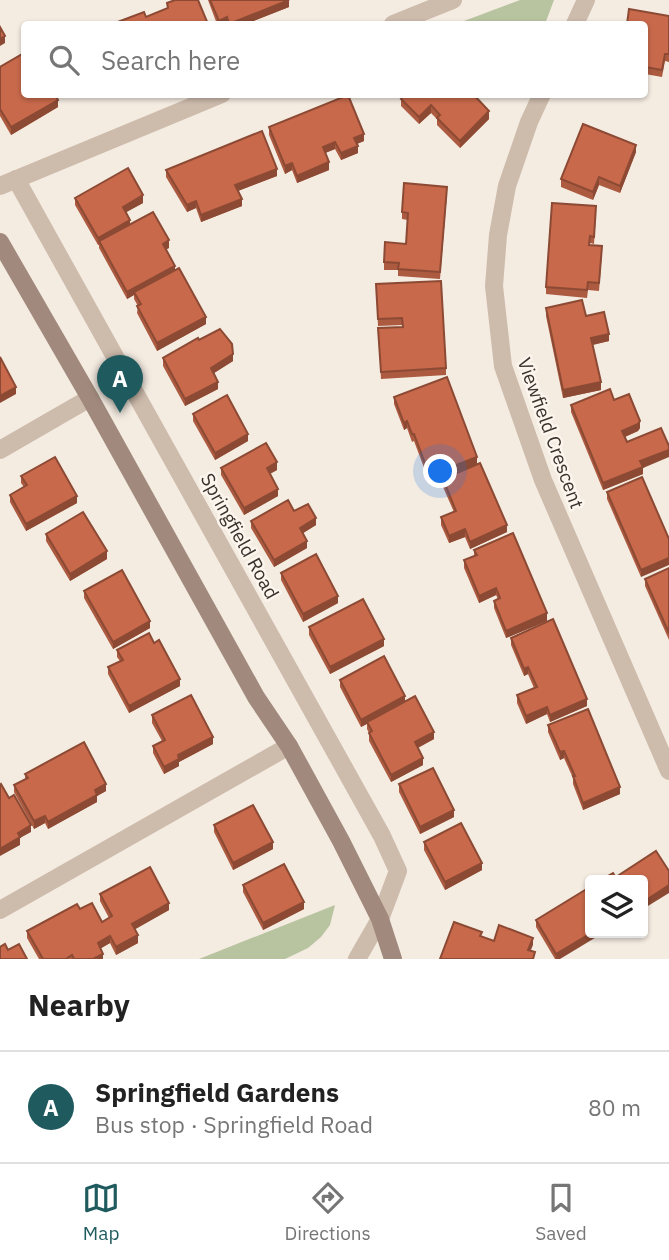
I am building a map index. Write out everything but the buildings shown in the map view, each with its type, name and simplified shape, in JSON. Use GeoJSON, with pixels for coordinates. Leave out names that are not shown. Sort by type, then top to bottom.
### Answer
{"type":"FeatureCollection","features":[{"type":"Feature","properties":{"kind":"street"},"geometry":{"type":"LineString","coordinates":[[400,21],[453,0]]}},
{"type":"Feature","properties":{"kind":"street"},"geometry":{"type":"LineString","coordinates":[[576,21],[586,0]]}},
{"type":"Feature","properties":{"kind":"street"},"geometry":{"type":"LineString","coordinates":[[8,182],[212,98]]}},
{"type":"Feature","properties":{"kind":"street","name":"Viewfield Crescent"},"geometry":{"type":"LineString","coordinates":[[540,98],[507,186],[498,235],[494,286],[503,366],[543,480],[669,771]]}},
{"type":"Feature","properties":{"kind":"street","name":"Springfield Road"},"geometry":{"type":"LineString","coordinates":[[8,182],[382,836],[398,871],[380,919],[357,959]]}},
{"type":"Feature","properties":{"kind":"street"},"geometry":{"type":"LineString","coordinates":[[0,242],[256,697],[289,746],[359,874],[380,919],[393,959]]}},
{"type":"Feature","properties":{"kind":"street"},"geometry":{"type":"LineString","coordinates":[[0,450],[90,398]]}},
{"type":"Feature","properties":{"kind":"street"},"geometry":{"type":"LineString","coordinates":[[0,910],[289,746]]}},
{"type":"Feature","properties":{"kind":"green space"},"geometry":{"type":"Polygon","coordinates":[[[520,0],[554,0],[546,21],[464,21],[520,0]]]}},
{"type":"Feature","properties":{"kind":"green space"},"geometry":{"type":"Polygon","coordinates":[[[335,905],[330,925],[321,937],[308,948],[285,959],[199,959],[335,905]]]}},
{"type":"Feature","properties":{"kind":"place","name":"Springfield Gardens"},"geometry":{"type":"Point","coordinates":[120,413]}}]}
